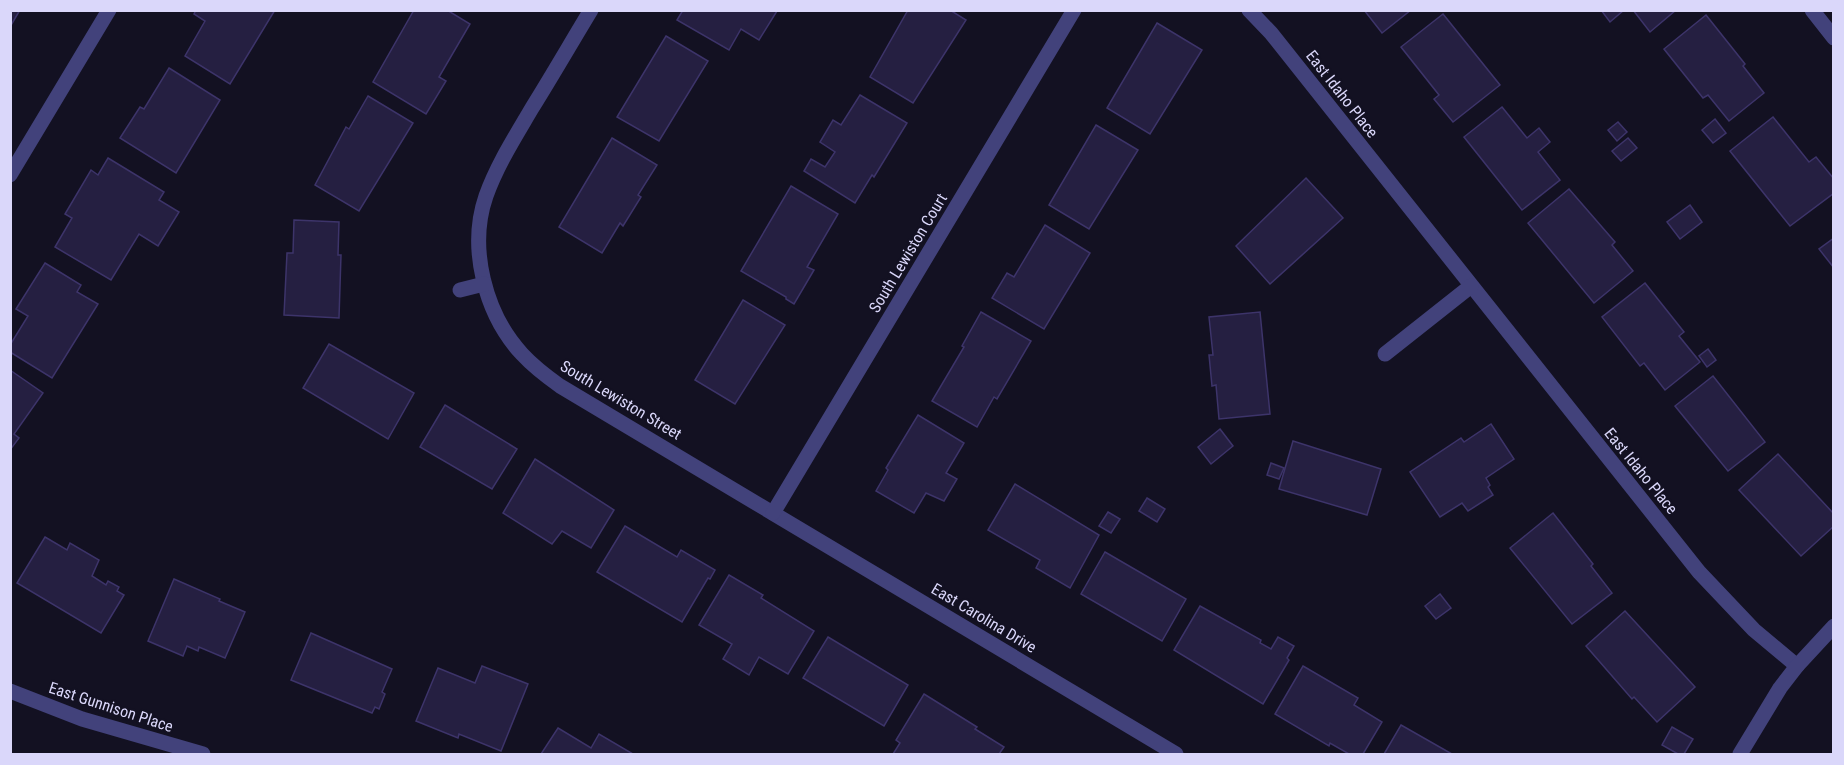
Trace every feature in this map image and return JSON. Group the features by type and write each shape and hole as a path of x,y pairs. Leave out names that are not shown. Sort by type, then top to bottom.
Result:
{"street":[{"path":"10,175 109,10"},
{"name":"South Lewiston Street","path":"591,10 503,158 485,198 480,232 480,258 484,284 500,324 520,352 539,370 560,386 773,513"},
{"name":"South Lewiston Court","path":"773,513 1074,10"},
{"name":"East Idaho Place","path":"1249,10 1270,33 1699,572 1754,630 1797,666"},
{"path":"1812,10 1833,38"},
{"path":"460,290 484,284"},
{"path":"1385,354 1471,286"},
{"name":"East Carolina Drive","path":"773,513 1176,754"},
{"path":"1740,754 1780,688 1833,626"},
{"name":"East Gunnison Place","path":"10,691 163,749 202,754"}],"building":[{"path":"10,10 20,10 10,27"},
{"path":"196,10 275,10 230,84 185,56 205,21 194,14"},
{"path":"414,10 447,10 470,24 439,77 446,81 426,114 373,82"},
{"path":"683,10 777,11 759,40 741,29 729,50 677,20"},
{"path":"908,10 950,10 966,20 913,103 870,77"},
{"path":"1364,10 1411,10 1382,33"},
{"path":"1601,10 1624,10 1610,22"},
{"path":"1633,10 1676,10 1650,32"},
{"path":"1443,14 1500,85 1453,122 1434,99 1439,95 1401,47"},
{"path":"1706,15 1745,64 1743,66 1764,93 1729,121 1708,95 1703,98 1664,49"},
{"path":"1157,23 1202,50 1150,134 1107,108"},
{"path":"666,36 708,61 659,141 617,117"},
{"path":"169,68 220,100 176,173 120,138 140,107 144,109"},
{"path":"860,95 907,123 855,203 804,171 811,159 825,167 835,152 820,142 833,120 841,125"},
{"path":"368,96 413,123 359,211 315,185 346,127 349,129"},
{"path":"1502,107 1527,138 1539,128 1550,142 1538,152 1560,180 1522,210 1464,137"},
{"path":"1773,117 1809,162 1816,157 1834,179 1834,193 1790,226 1730,151"},
{"path":"1715,119 1726,133 1713,143 1702,130"},
{"path":"1618,122 1627,132 1617,141 1608,130"},
{"path":"1096,125 1138,150 1089,229 1049,205"},
{"path":"612,138 657,165 638,195 641,197 623,226 620,223 602,253 559,227"},
{"path":"1628,138 1637,148 1621,161 1612,151"},
{"path":"108,158 164,192 159,200 179,212 158,246 139,234 111,280 55,247 72,218 65,214 91,170 98,175"},
{"path":"1306,178 1343,218 1270,284 1236,246"},
{"path":"791,186 838,214 807,267 814,270 794,304 741,271"},
{"path":"1569,189 1615,242 1612,245 1633,271 1594,303 1528,223"},
{"path":"1690,205 1702,222 1680,239 1667,222"},
{"path":"294,220 339,222 338,255 341,255 339,318 284,315 287,253 293,253"},
{"path":"1045,225 1090,253 1044,329 992,298 1007,273 1014,277"},
{"path":"1834,238 1834,268 1819,249"},
{"path":"45,263 81,285 77,292 98,304 52,378 10,352 10,345 28,316 16,309"},
{"path":"1645,283 1684,332 1679,336 1700,362 1665,390 1644,363 1640,366 1602,317"},
{"path":"743,300 785,325 735,404 695,380"},
{"path":"981,312 1031,341 997,399 994,397 977,427 932,401 964,347 962,346"},
{"path":"1260,312 1270,414 1219,419 1216,385 1212,386 1209,355 1213,355 1209,317"},
{"path":"329,344 414,393 388,439 303,388"},
{"path":"1708,349 1716,360 1707,367 1699,356"},
{"path":"10,370 43,393 14,434 19,438 10,450"},
{"path":"1713,376 1765,442 1728,471 1675,406"},
{"path":"445,405 517,449 492,489 420,447"},
{"path":"918,415 964,443 946,473 957,479 944,501 926,493 914,513 876,491 888,470 886,468"},
{"path":"1491,424 1514,459 1486,478 1493,495 1468,511 1462,503 1440,517 1410,472 1461,438 1464,442"},
{"path":"1220,429 1233,446 1211,464 1198,447"},
{"path":"1293,441 1381,469 1367,515 1279,489"},
{"path":"1778,454 1834,514 1834,526 1801,556 1739,490"},
{"path":"535,459 614,510 591,548 562,531 552,544 503,513"},
{"path":"1271,463 1284,468 1279,479 1267,475"},
{"path":"1015,484 1099,535 1070,588 1036,568 1040,560 988,530"},
{"path":"1147,498 1165,509 1157,522 1139,511"},
{"path":"1108,512 1120,519 1111,533 1099,526"},
{"path":"1553,513 1593,564 1591,566 1612,593 1572,624 1510,548"},
{"path":"625,526 677,557 681,550 715,570 682,622 597,572"},
{"path":"45,537 67,550 70,543 99,560 92,576 106,585 108,581 119,587 117,591 124,595 101,633 17,583"},
{"path":"1105,552 1186,599 1162,641 1081,594"},
{"path":"729,575 763,595 761,598 814,631 788,674 759,657 749,675 723,659 732,644 699,625"},
{"path":"174,579 245,612 225,658 199,647 198,651 187,646 183,656 148,641"},
{"path":"1440,594 1451,608 1436,619 1425,606"},
{"path":"1200,606 1261,640 1260,643 1271,649 1278,637 1294,646 1287,658 1289,660 1263,704 1174,650"},
{"path":"1625,611 1695,687 1657,722 1634,697 1632,699 1586,646"},
{"path":"311,633 392,669 382,692 385,694 379,709 375,707 372,713 291,680"},
{"path":"828,637 908,685 884,726 803,678"},
{"path":"482,666 528,684 501,751 459,734 458,738 416,721 438,668 475,683"},
{"path":"1303,666 1358,698 1354,705 1382,722 1363,754 1349,754 1330,743 1329,746 1275,714"},
{"path":"924,694 1004,747 999,754 893,754 900,743 896,740"},
{"path":"1401,725 1452,754 1384,754"},
{"path":"1672,727 1693,739 1684,754 1678,754 1662,745"},
{"path":"558,728 591,748 599,734 633,754 541,754"}]}
